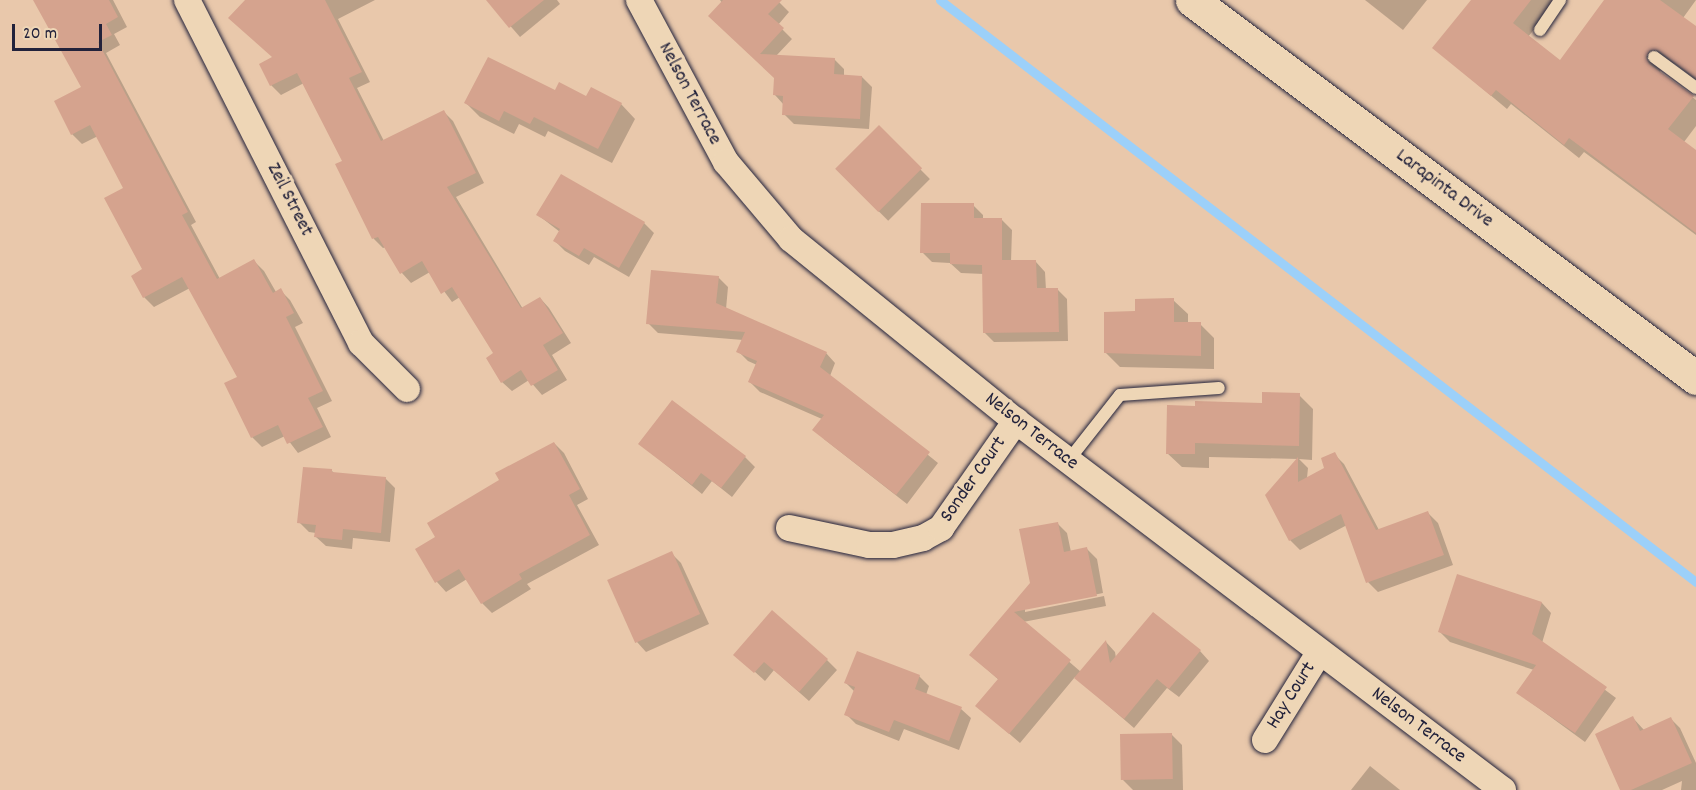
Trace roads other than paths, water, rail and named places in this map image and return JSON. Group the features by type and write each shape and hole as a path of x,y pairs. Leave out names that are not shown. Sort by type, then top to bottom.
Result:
{"main road":[{"name":"Larapinta Drive","path":"1192,0 1696,378"}],"street":[{"name":"Zeil Street","path":"187,0 361,343 407,389"},
{"name":"Nelson Terrace","path":"639,0 726,162 791,239 1016,421 1319,653 1503,790"},
{"name":"Sonder Court","path":"789,528 869,545 893,545 923,538 941,528 1016,421"},
{"name":"Hay Court","path":"1265,740 1319,653"}],"lane":[{"path":"1540,30 1560,0"},
{"path":"1654,57 1696,88"},
{"path":"1068,461 1120,395 1219,388"}],"waterway":[{"path":"940,0 1696,582"}]}
